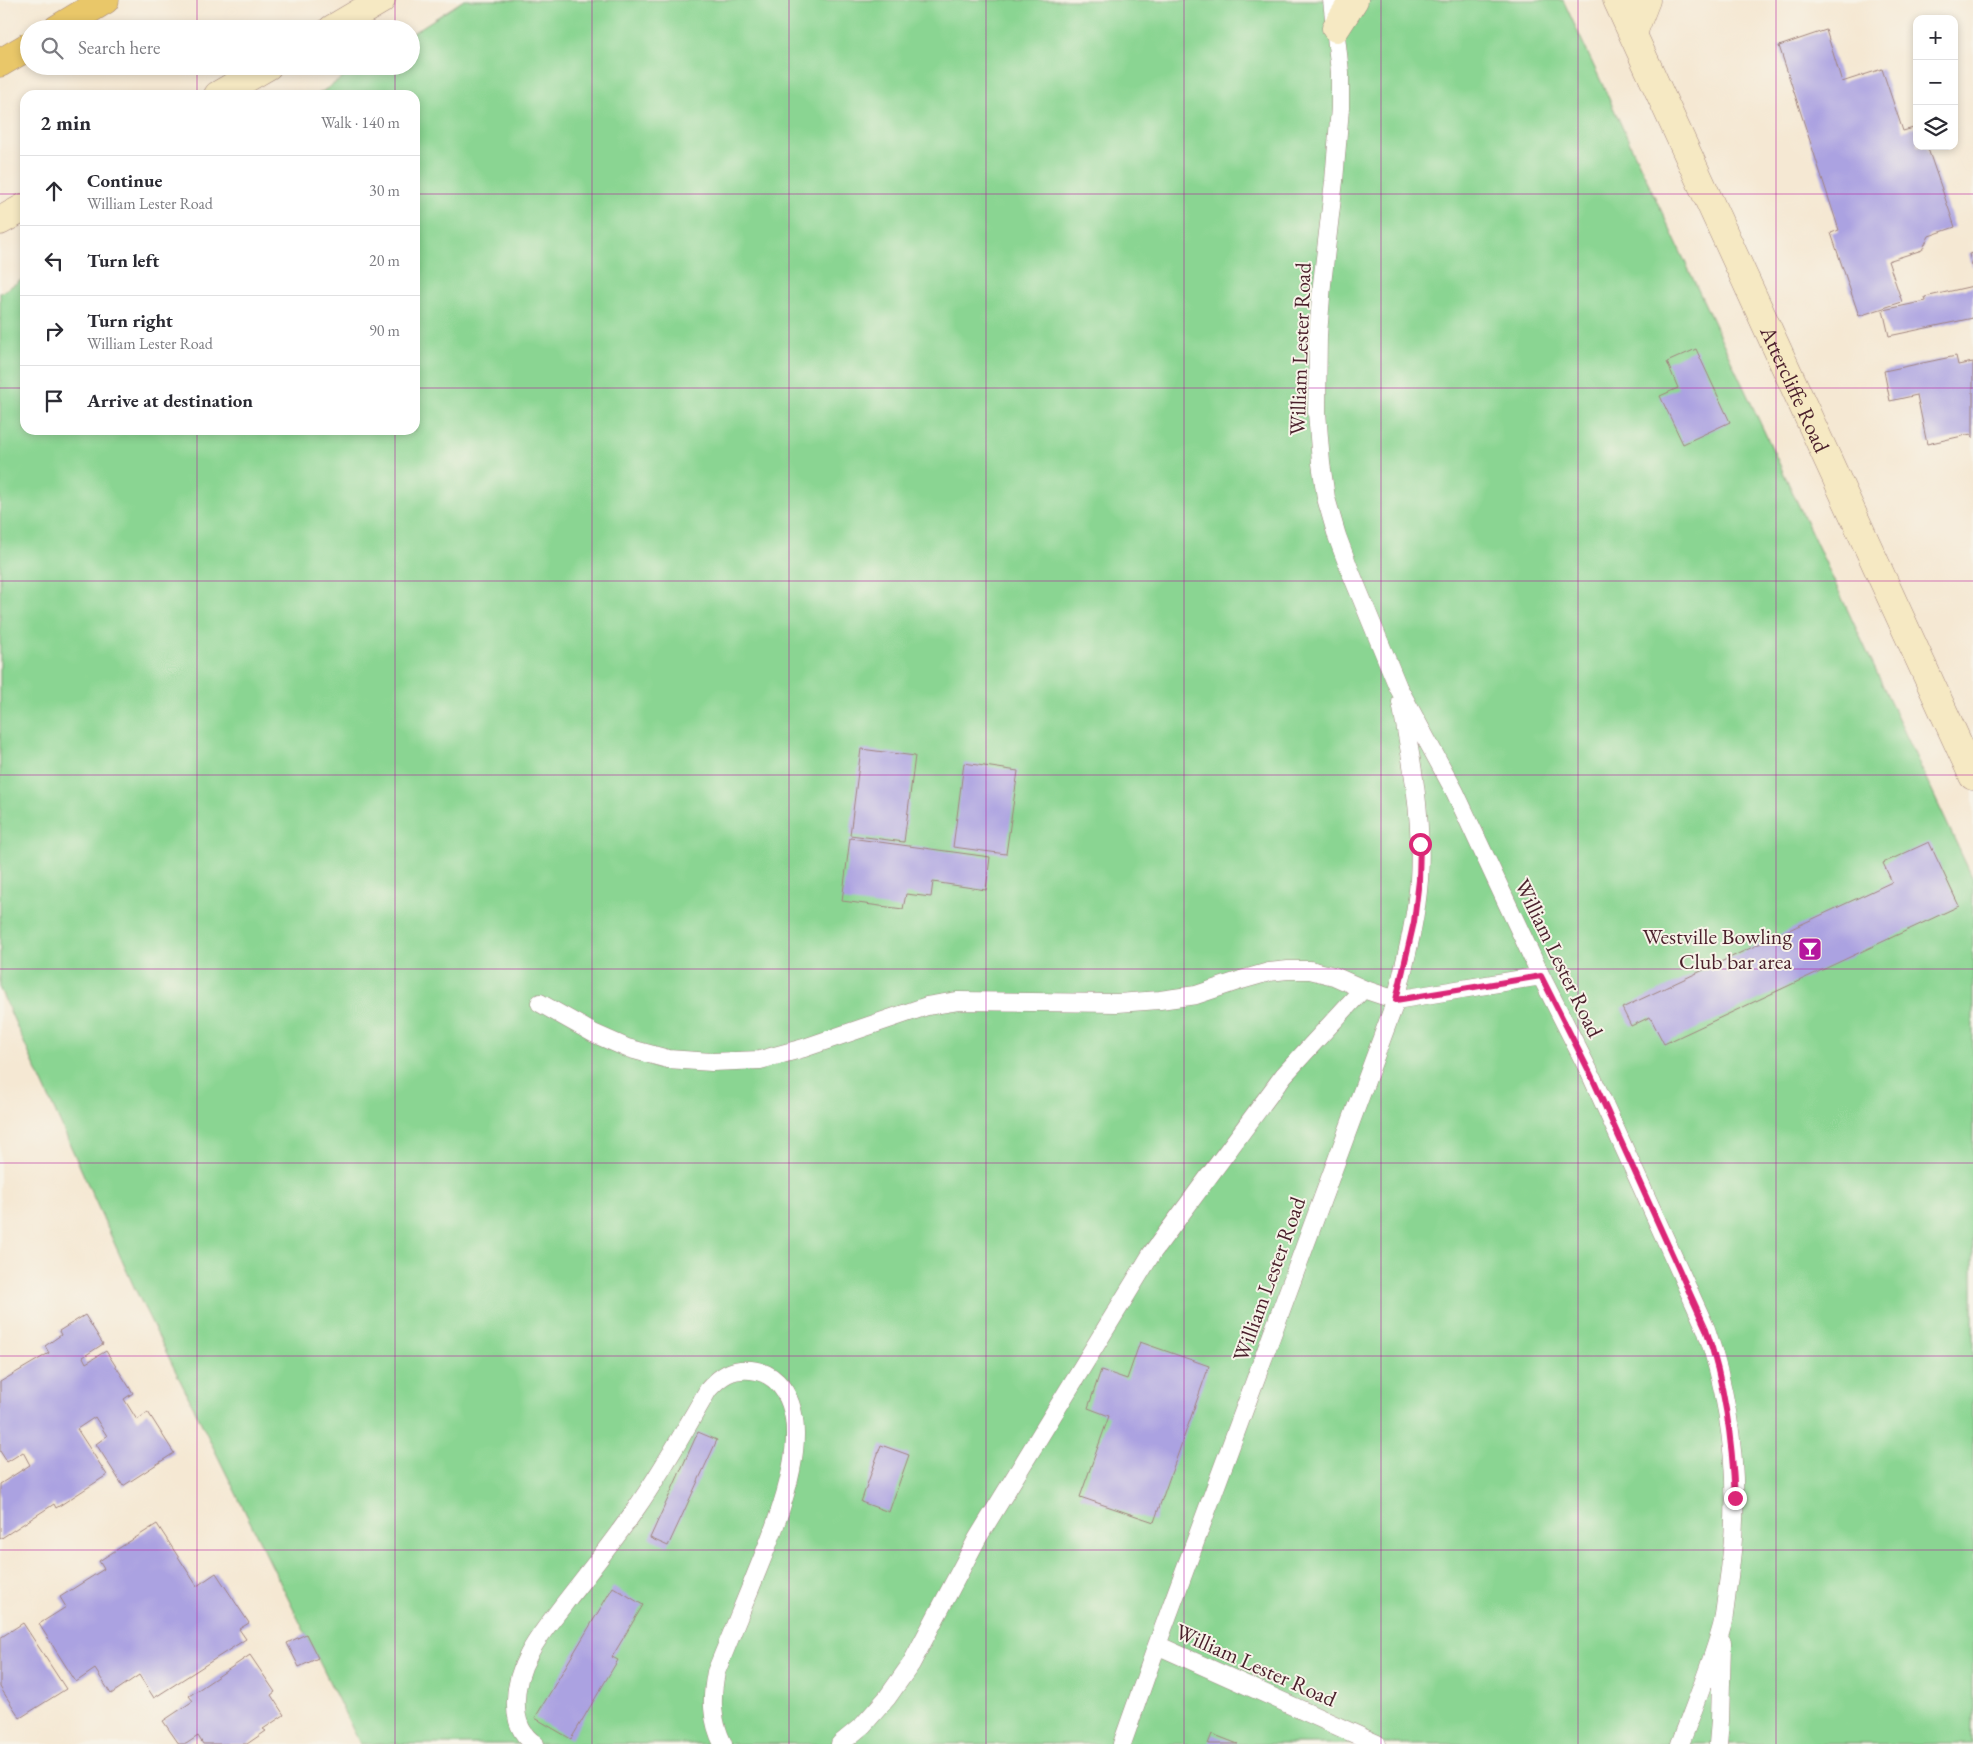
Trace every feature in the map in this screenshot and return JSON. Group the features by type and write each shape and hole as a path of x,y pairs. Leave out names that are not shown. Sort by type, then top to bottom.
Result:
{"highway":[{"path":"72,20 105,0"},
{"path":"0,63 20,51"}],"main road":[{"path":"347,20 381,0"},
{"path":"1336,28 1354,0"},
{"name":"Attercliffe Road","path":"1617,0 1973,776"},
{"path":"1633,33 1646,0"},
{"path":"227,90 252,75"},
{"path":"0,221 20,210"}],"lane":[{"name":"William Lester Road","path":"1332,0 1340,72 1340,108 1318,335 1317,412 1326,498 1337,536 1398,687 1455,792 1541,976 1594,1082 1706,1329 1718,1362 1732,1443 1735,1498 1733,1552 1722,1625 1680,1744"},
{"name":"William Lester Road","path":"1377,1744 1157,1645 1396,1000 1414,922 1419,880 1420,844 1413,768 1398,687"},
{"path":"540,1003 593,1033 627,1048 668,1059 712,1062 760,1060 804,1048 927,1006 958,1001 1117,1003 1160,1000 1196,995 1269,972 1288,970 1310,970 1334,976 1363,989 1396,1000 1541,976"},
{"path":"840,1744 863,1725 887,1698 911,1664 977,1539 1152,1253 1284,1075 1363,989"},
{"path":"535,1744 529,1740 519,1726 516,1702 520,1677 528,1654 548,1624 636,1509 708,1390 718,1378 734,1370 752,1370 770,1375 785,1390 793,1412 795,1443 790,1478 775,1526 716,1672 712,1694 713,1716 717,1734 716,1743"},
{"path":"1718,1744 1722,1625"},
{"path":"1122,1744 1157,1645"}],"green space":[{"path":"464,0 1563,0 1973,879 1973,1744 360,1744 134,1287 0,989 0,293 20,281 20,435 420,435 420,90 325,90 347,75 420,75 420,28"}],"building":[{"path":"1826,30 1842,82 1882,69 1903,131 1913,128 1913,150 1928,150 1955,227 1929,236 1922,250 1888,261 1902,302 1859,316 1831,233 1839,230 1779,46"},
{"path":"1973,253 1973,266 1972,266 1969,254"},
{"path":"1973,286 1973,318 1889,336 1883,310 1926,301 1925,297"},
{"path":"1696,349 1730,422 1683,444 1660,396 1678,388 1667,362"},
{"path":"1956,356 1958,365 1973,362 1973,438 1971,434 1927,444 1917,395 1890,401 1884,371"},
{"path":"861,749 915,756 904,842 850,835"},
{"path":"964,763 1018,771 1006,854 953,847"},
{"path":"850,838 990,857 986,890 933,882 931,897 906,894 903,909 842,901"},
{"path":"1929,842 1959,906 1664,1044 1650,1017 1631,1026 1622,1008 1892,882 1883,863"},
{"path":"85,1315 103,1344 83,1357 86,1363 106,1351 133,1393 124,1399 137,1420 148,1412 174,1453 123,1486 96,1444 107,1436 95,1417 77,1429 107,1475 56,1508 54,1504 0,1539 0,1484 30,1465 23,1452 7,1462 0,1451 0,1382 49,1353 45,1346 61,1335 59,1331"},
{"path":"1140,1342 1209,1366 1154,1522 1080,1497 1109,1416 1088,1408 1101,1370 1127,1379"},
{"path":"698,1432 717,1440 668,1546 650,1538"},
{"path":"881,1445 909,1455 889,1512 861,1502"},
{"path":"157,1524 197,1586 216,1573 249,1623 239,1629 246,1639 154,1698 139,1675 111,1694 95,1669 76,1682 39,1624 66,1607 60,1597 104,1569 99,1561"},
{"path":"613,1587 643,1605 612,1657 618,1660 571,1739 535,1718"},
{"path":"23,1623 66,1689 20,1718 0,1687 0,1638"},
{"path":"306,1634 318,1658 299,1667 287,1643"},
{"path":"250,1655 275,1692 271,1695 284,1715 263,1729 266,1731 247,1744 203,1744 198,1736 186,1744 179,1744 163,1721 193,1701 189,1696"},
{"path":"1212,1734 1238,1744 1208,1744"}],"place":[{"name":"Westville Bowling Club bar area","path":"1810,949"}],"route":[{"path":"1420,844 1419,880 1414,922 1396,1000 1541,976 1590,1073 1706,1329 1718,1362 1724,1394 1732,1443 1735,1498"}]}
